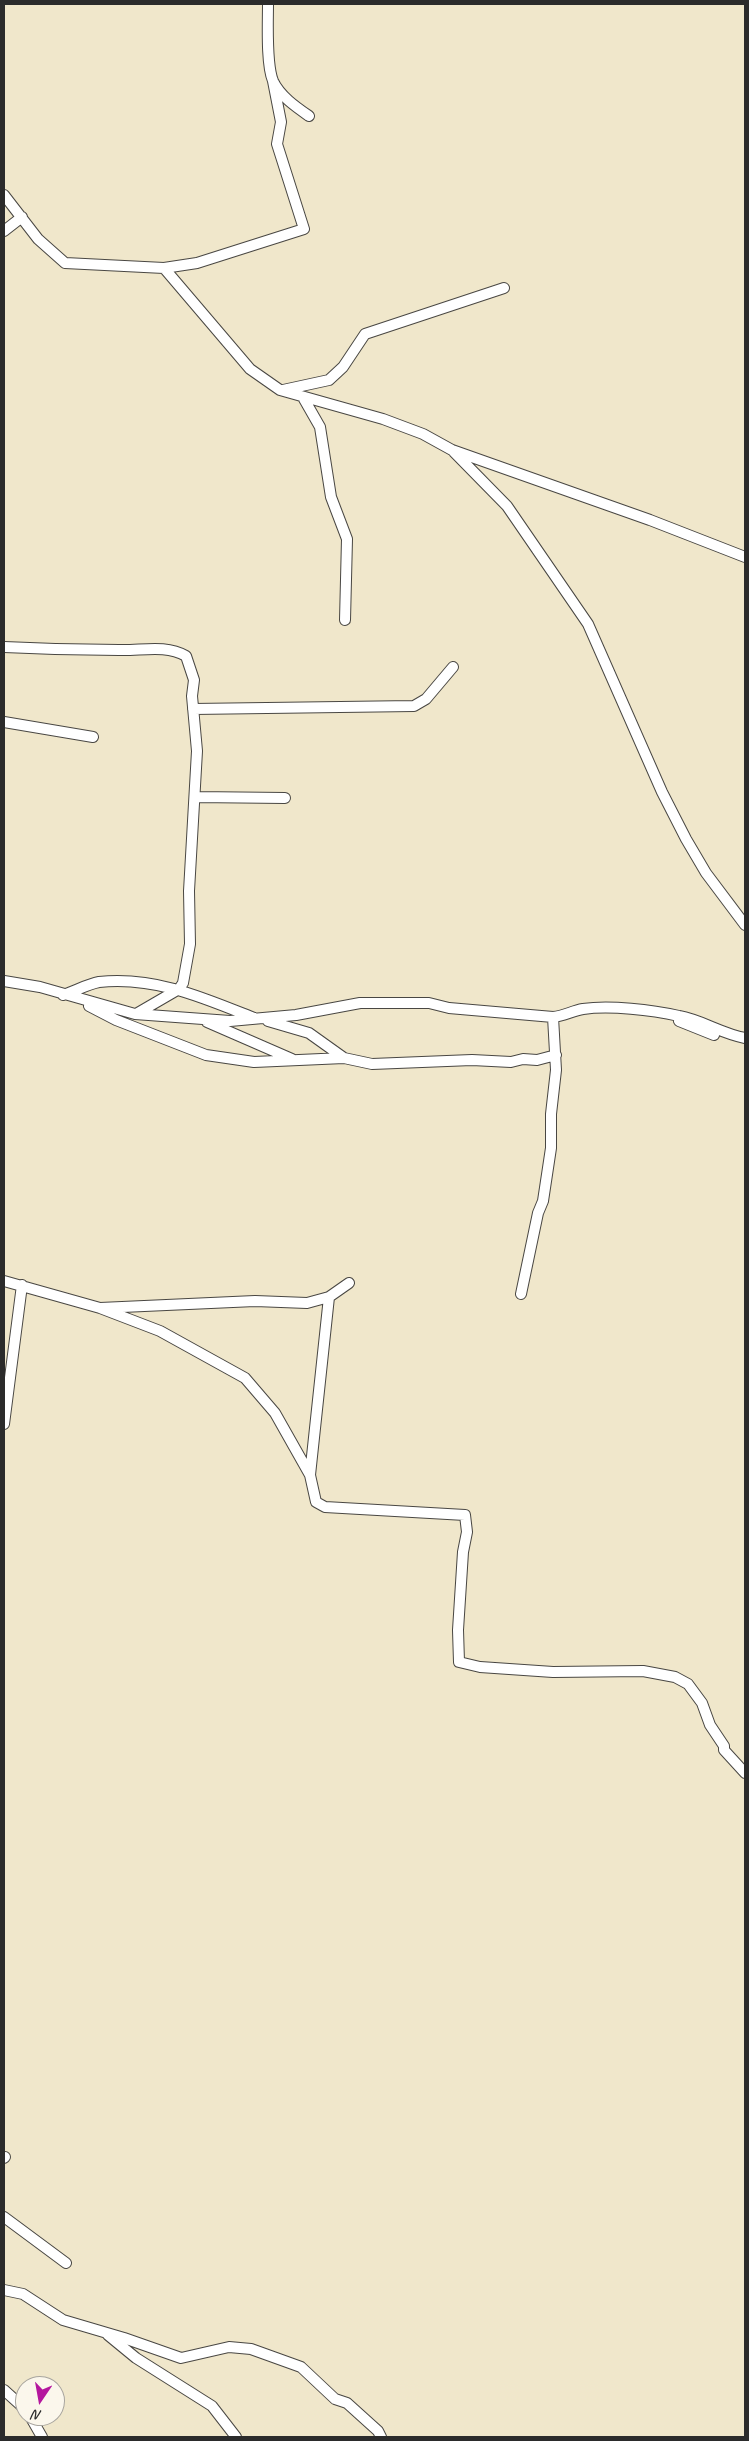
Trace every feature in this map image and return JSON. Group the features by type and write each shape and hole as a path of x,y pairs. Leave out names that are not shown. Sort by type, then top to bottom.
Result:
{"street":[{"path":"4,195 38,239 65,263 164,268 197,263 304,229 277,144 281,122 267,38 268,4"},
{"path":"273,81 290,103 309,116"},
{"path":"4,231 22,217"},
{"path":"164,268 250,369 280,390 304,399 383,419 423,434 452,450 650,520 745,558"},
{"path":"280,390 330,380 343,367 365,334 504,288"},
{"path":"304,399 320,427 331,497 347,539 345,620"},
{"path":"452,450 507,506 588,624 662,792 686,839 706,873 745,925"},
{"path":"4,647 60,650 176,650 186,656 194,680 193,709 197,751 189,891 190,944 183,983 180,989 135,1014"},
{"path":"193,709 414,706 426,699 453,667"},
{"path":"4,722 93,737"},
{"path":"195,797 285,798"},
{"path":"4,981 40,987 135,1014 230,1021 296,1015 360,1003 429,1003 449,1008 553,1017 566,1016 584,1009 654,1012 694,1020 745,1038"},
{"path":"63,995 98,982 131,982 180,989 257,1019 309,1033 344,1058"},
{"path":"81,999 93,1010 206,1055 254,1062 344,1058 372,1064 396,1062 412,1064 472,1060 511,1062 523,1059 537,1060 556,1055"},
{"path":"522,1294 538,1213 543,1201 551,1148 551,1114 556,1077 553,1017"},
{"path":"198,1018 296,1060"},
{"path":"4,1281 100,1308 160,1332 245,1378 275,1413 310,1475 316,1502 325,1507 465,1515 467,1532 463,1552 458,1630 459,1662 480,1666 553,1672 643,1671 676,1677 688,1684 702,1703 710,1725 724,1746 724,1750 745,1773"},
{"path":"100,1308 255,1301 307,1303 329,1297 349,1283"},
{"path":"4,1424 22,1285"},
{"path":"310,1475 329,1297"},
{"path":"4,2217 66,2263"},
{"path":"4,2290 22,2294 63,2320 181,2358 229,2346 251,2349 301,2367 335,2399 347,2403 381,2437"},
{"path":"105,2333 136,2358 212,2406 236,2437"},
{"path":"4,2390 15,2400"},
{"path":"36,2426 42,2437"}]}
